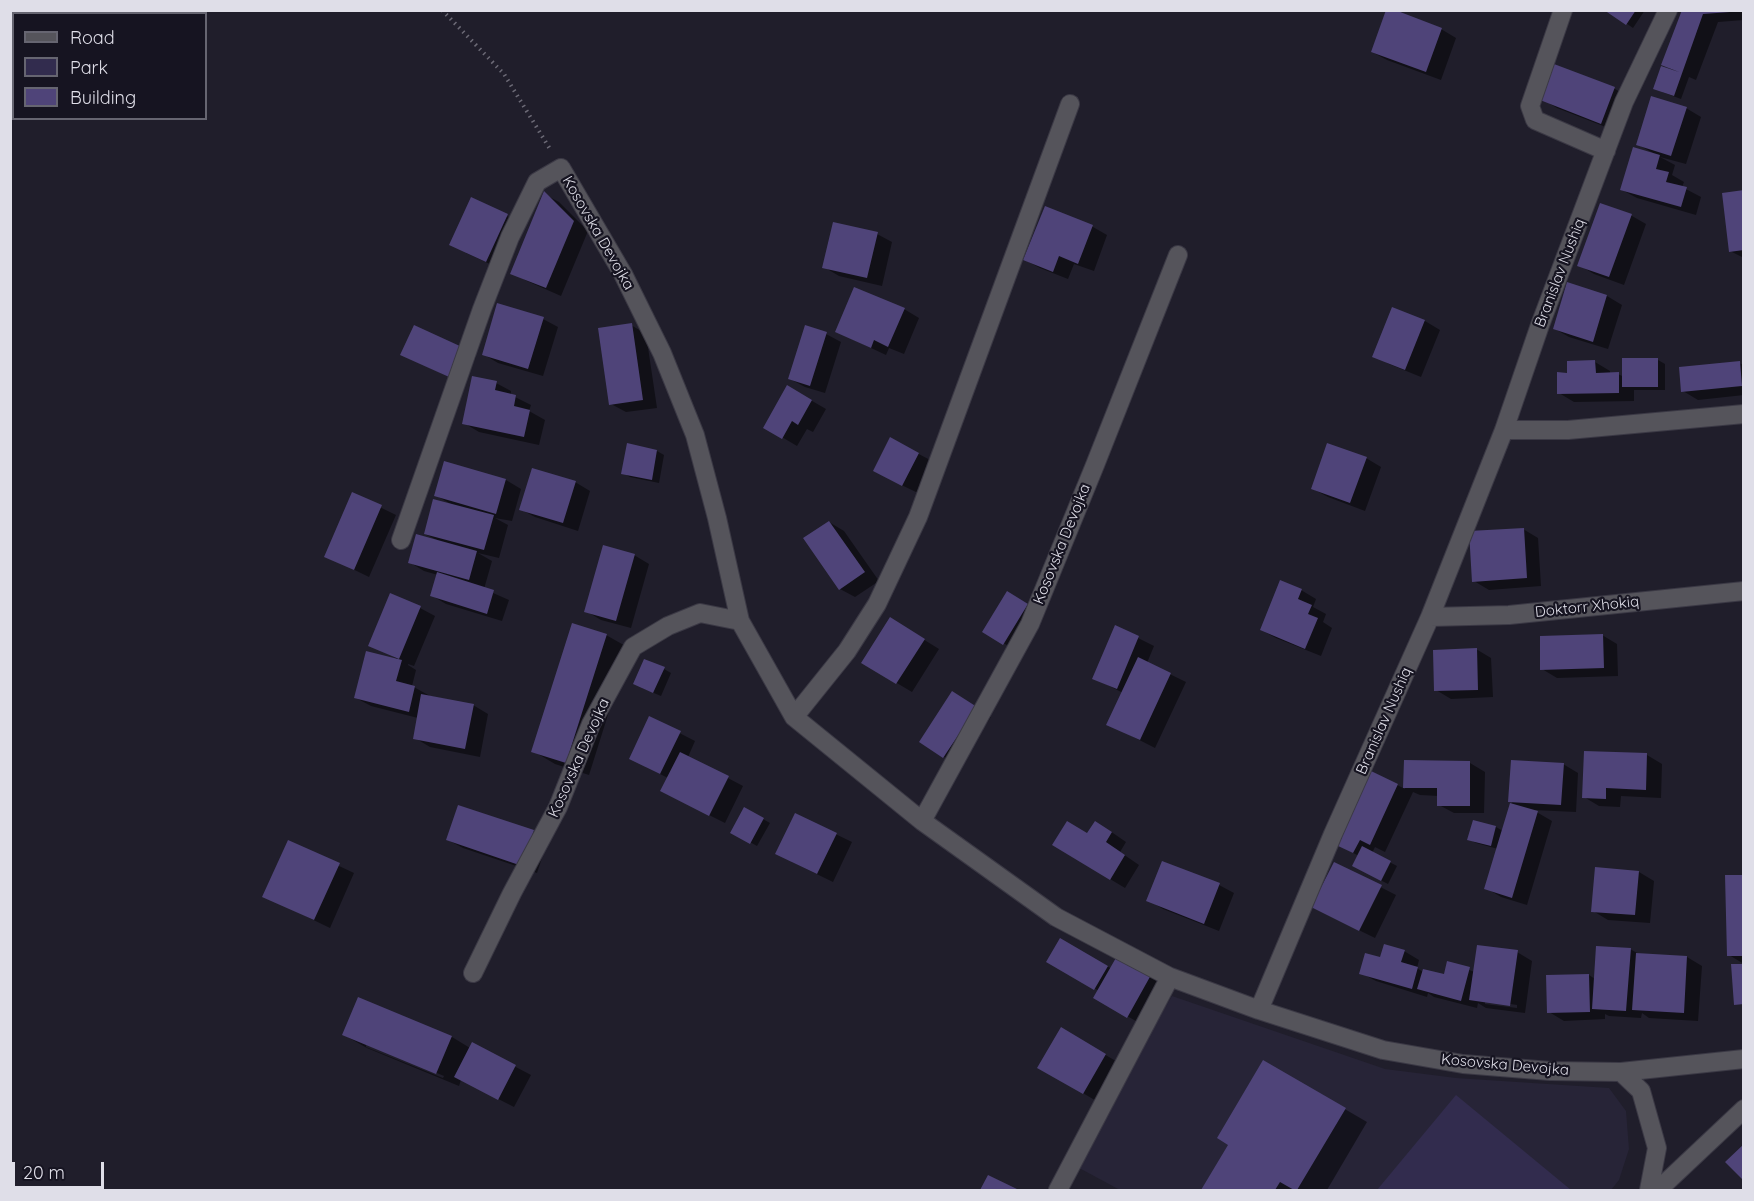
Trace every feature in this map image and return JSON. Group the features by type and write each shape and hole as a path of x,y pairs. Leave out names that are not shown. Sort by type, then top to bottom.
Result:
{"street":[{"path":"1563,10 1530,106 1535,120 1606,151"},
{"name":"Branislav Nushiq","path":"1258,1010 1333,834 1430,617 1504,430 1540,326 1624,102 1668,10"},
{"path":"794,717 847,651 878,603 918,518 1070,104"},
{"name":"Kosovska Devojka","path":"401,540 482,309 510,237 537,182 561,168 623,274 662,353 695,435 717,518 740,621 794,717 922,821 1056,916 1170,977 1258,1010 1383,1050 1463,1064 1550,1071 1621,1072 1743,1059"},
{"name":"Kosovska Devojka","path":"922,821 1029,624 1178,255"},
{"path":"1504,430 1568,430 1743,414"},
{"name":"Doktorr Xhokiq","path":"1430,617 1509,615 1743,591"},
{"name":"Kosovska Devojka","path":"473,973 558,807 591,724 633,647 668,626 700,613 740,621"},
{"path":"1058,1191 1170,977"},
{"path":"1621,1072 1641,1090 1657,1148 1649,1191"},
{"path":"1658,1191 1743,1108"}],"path":[{"path":"442,10 504,74 561,168"}],"shaded area":[{"path":"1172,996 1385,1069 1456,1078 1609,1088 1626,1111 1629,1149 1619,1180 1611,1190 1120,1190 1070,1163"}],"green space":[{"path":"1456,1095 1571,1190 1377,1190"}],"building":[{"path":"1386,10 1395,10 1442,28 1426,72 1371,52"},
{"path":"1604,10 1636,10 1626,25"},
{"path":"1682,10 1730,10 1730,12 1703,14 1674,96 1653,89 1661,66 1679,72 1661,65"},
{"path":"1554,64 1615,87 1601,124 1540,100"},
{"path":"1651,96 1687,107 1671,156 1636,145"},
{"path":"1633,147 1660,155 1656,169 1669,172 1666,182 1687,187 1681,207 1620,190"},
{"path":"1744,190 1744,250 1729,252 1722,193"},
{"path":"544,191 574,221 546,288 510,274"},
{"path":"471,197 508,214 486,262 449,245"},
{"path":"1600,203 1632,214 1609,277 1577,266"},
{"path":"1045,206 1093,225 1078,264 1059,256 1053,272 1023,260"},
{"path":"833,222 878,232 867,278 822,268"},
{"path":"1567,282 1607,295 1593,342 1553,329"},
{"path":"854,287 905,308 888,347 874,340 871,348 835,332"},
{"path":"497,303 544,317 528,369 482,355"},
{"path":"1392,307 1425,320 1405,370 1372,357"},
{"path":"632,323 643,400 609,405 598,328"},
{"path":"414,325 462,347 449,377 400,355"},
{"path":"805,325 827,332 810,386 788,379"},
{"path":"1622,358 1658,358 1658,387 1622,387"},
{"path":"1595,360 1596,373 1619,372 1619,393 1557,394 1557,372 1567,373 1567,361"},
{"path":"1740,361 1742,386 1681,392 1679,367"},
{"path":"472,376 497,381 495,390 516,395 514,406 530,410 524,437 462,424"},
{"path":"787,385 812,400 798,425 792,421 782,439 763,428"},
{"path":"890,437 919,453 902,486 873,471"},
{"path":"627,443 657,450 652,480 621,474"},
{"path":"1327,443 1367,457 1350,503 1311,489"},
{"path":"444,461 506,479 496,514 434,496"},
{"path":"532,468 576,481 563,523 519,510"},
{"path":"352,492 382,505 354,570 324,557"},
{"path":"433,499 494,515 484,550 424,534"},
{"path":"829,521 865,572 839,590 803,538"},
{"path":"1524,528 1527,578 1472,582 1469,531"},
{"path":"416,534 477,551 469,580 408,563"},
{"path":"603,545 635,554 616,621 584,612"},
{"path":"437,572 494,590 487,614 430,596"},
{"path":"1280,580 1302,589 1298,599 1312,605 1308,614 1318,618 1305,649 1260,630"},
{"path":"1007,591 1028,604 1003,645 982,632"},
{"path":"390,593 421,606 399,659 368,646"},
{"path":"890,617 925,639 896,684 861,663"},
{"path":"572,623 607,634 566,763 531,752"},
{"path":"1115,625 1139,636 1117,689 1092,679"},
{"path":"1603,634 1604,668 1540,670 1540,636"},
{"path":"1477,648 1478,690 1434,691 1433,650"},
{"path":"366,651 402,660 396,681 415,686 409,712 354,698"},
{"path":"1138,657 1171,673 1140,740 1106,725"},
{"path":"644,659 665,667 653,693 633,684"},
{"path":"952,691 977,707 943,758 919,742"},
{"path":"421,694 474,704 465,749 413,739"},
{"path":"649,716 681,731 660,774 629,759"},
{"path":"1584,751 1647,753 1646,790 1606,788 1606,799 1582,798"},
{"path":"680,752 729,776 709,816 660,791"},
{"path":"1404,760 1470,761 1470,806 1437,806 1437,788 1403,788"},
{"path":"1511,760 1564,763 1561,805 1508,802"},
{"path":"1371,771 1398,784 1370,845 1360,840 1353,853 1336,845"},
{"path":"1510,803 1538,811 1512,898 1484,889"},
{"path":"458,805 534,830 522,866 446,840"},
{"path":"744,807 764,818 750,844 730,833"},
{"path":"795,813 837,833 817,874 775,854"},
{"path":"1473,820 1496,826 1491,846 1467,840"},
{"path":"1067,821 1087,833 1095,821 1112,832 1106,842 1125,855 1110,880 1052,845"},
{"path":"288,840 340,863 314,920 262,897"},
{"path":"1362,846 1391,861 1381,881 1352,866"},
{"path":"1162,861 1220,883 1204,924 1146,901"},
{"path":"1334,862 1382,885 1359,931 1311,907"},
{"path":"1595,867 1639,871 1635,915 1591,912"},
{"path":"1725,875 1744,875 1744,956 1727,956"},
{"path":"1060,938 1108,966 1094,990 1046,962"},
{"path":"1384,944 1405,950 1401,962 1418,967 1412,989 1359,974 1365,953 1380,957"},
{"path":"1477,945 1518,950 1510,1006 1469,1000"},
{"path":"1596,946 1631,948 1626,1011 1592,1009"},
{"path":"1636,953 1687,956 1684,1013 1632,1010"},
{"path":"1117,956 1151,975 1127,1018 1093,998"},
{"path":"1447,961 1470,967 1461,1001 1417,989 1423,969 1444,974"},
{"path":"1731,964 1744,964 1744,1004 1734,1005"},
{"path":"1589,974 1590,1012 1547,1013 1546,975"},
{"path":"358,997 452,1036 436,1074 342,1035"},
{"path":"1061,1027 1106,1054 1083,1094 1037,1068"},
{"path":"472,1042 516,1065 498,1100 454,1077"},
{"path":"1263,1060 1346,1108 1297,1190 1280,1182 1275,1190 1201,1190 1228,1145 1217,1138"},
{"path":"1744,1144 1744,1181 1725,1162"},
{"path":"988,1175 1019,1190 980,1190"}]}
